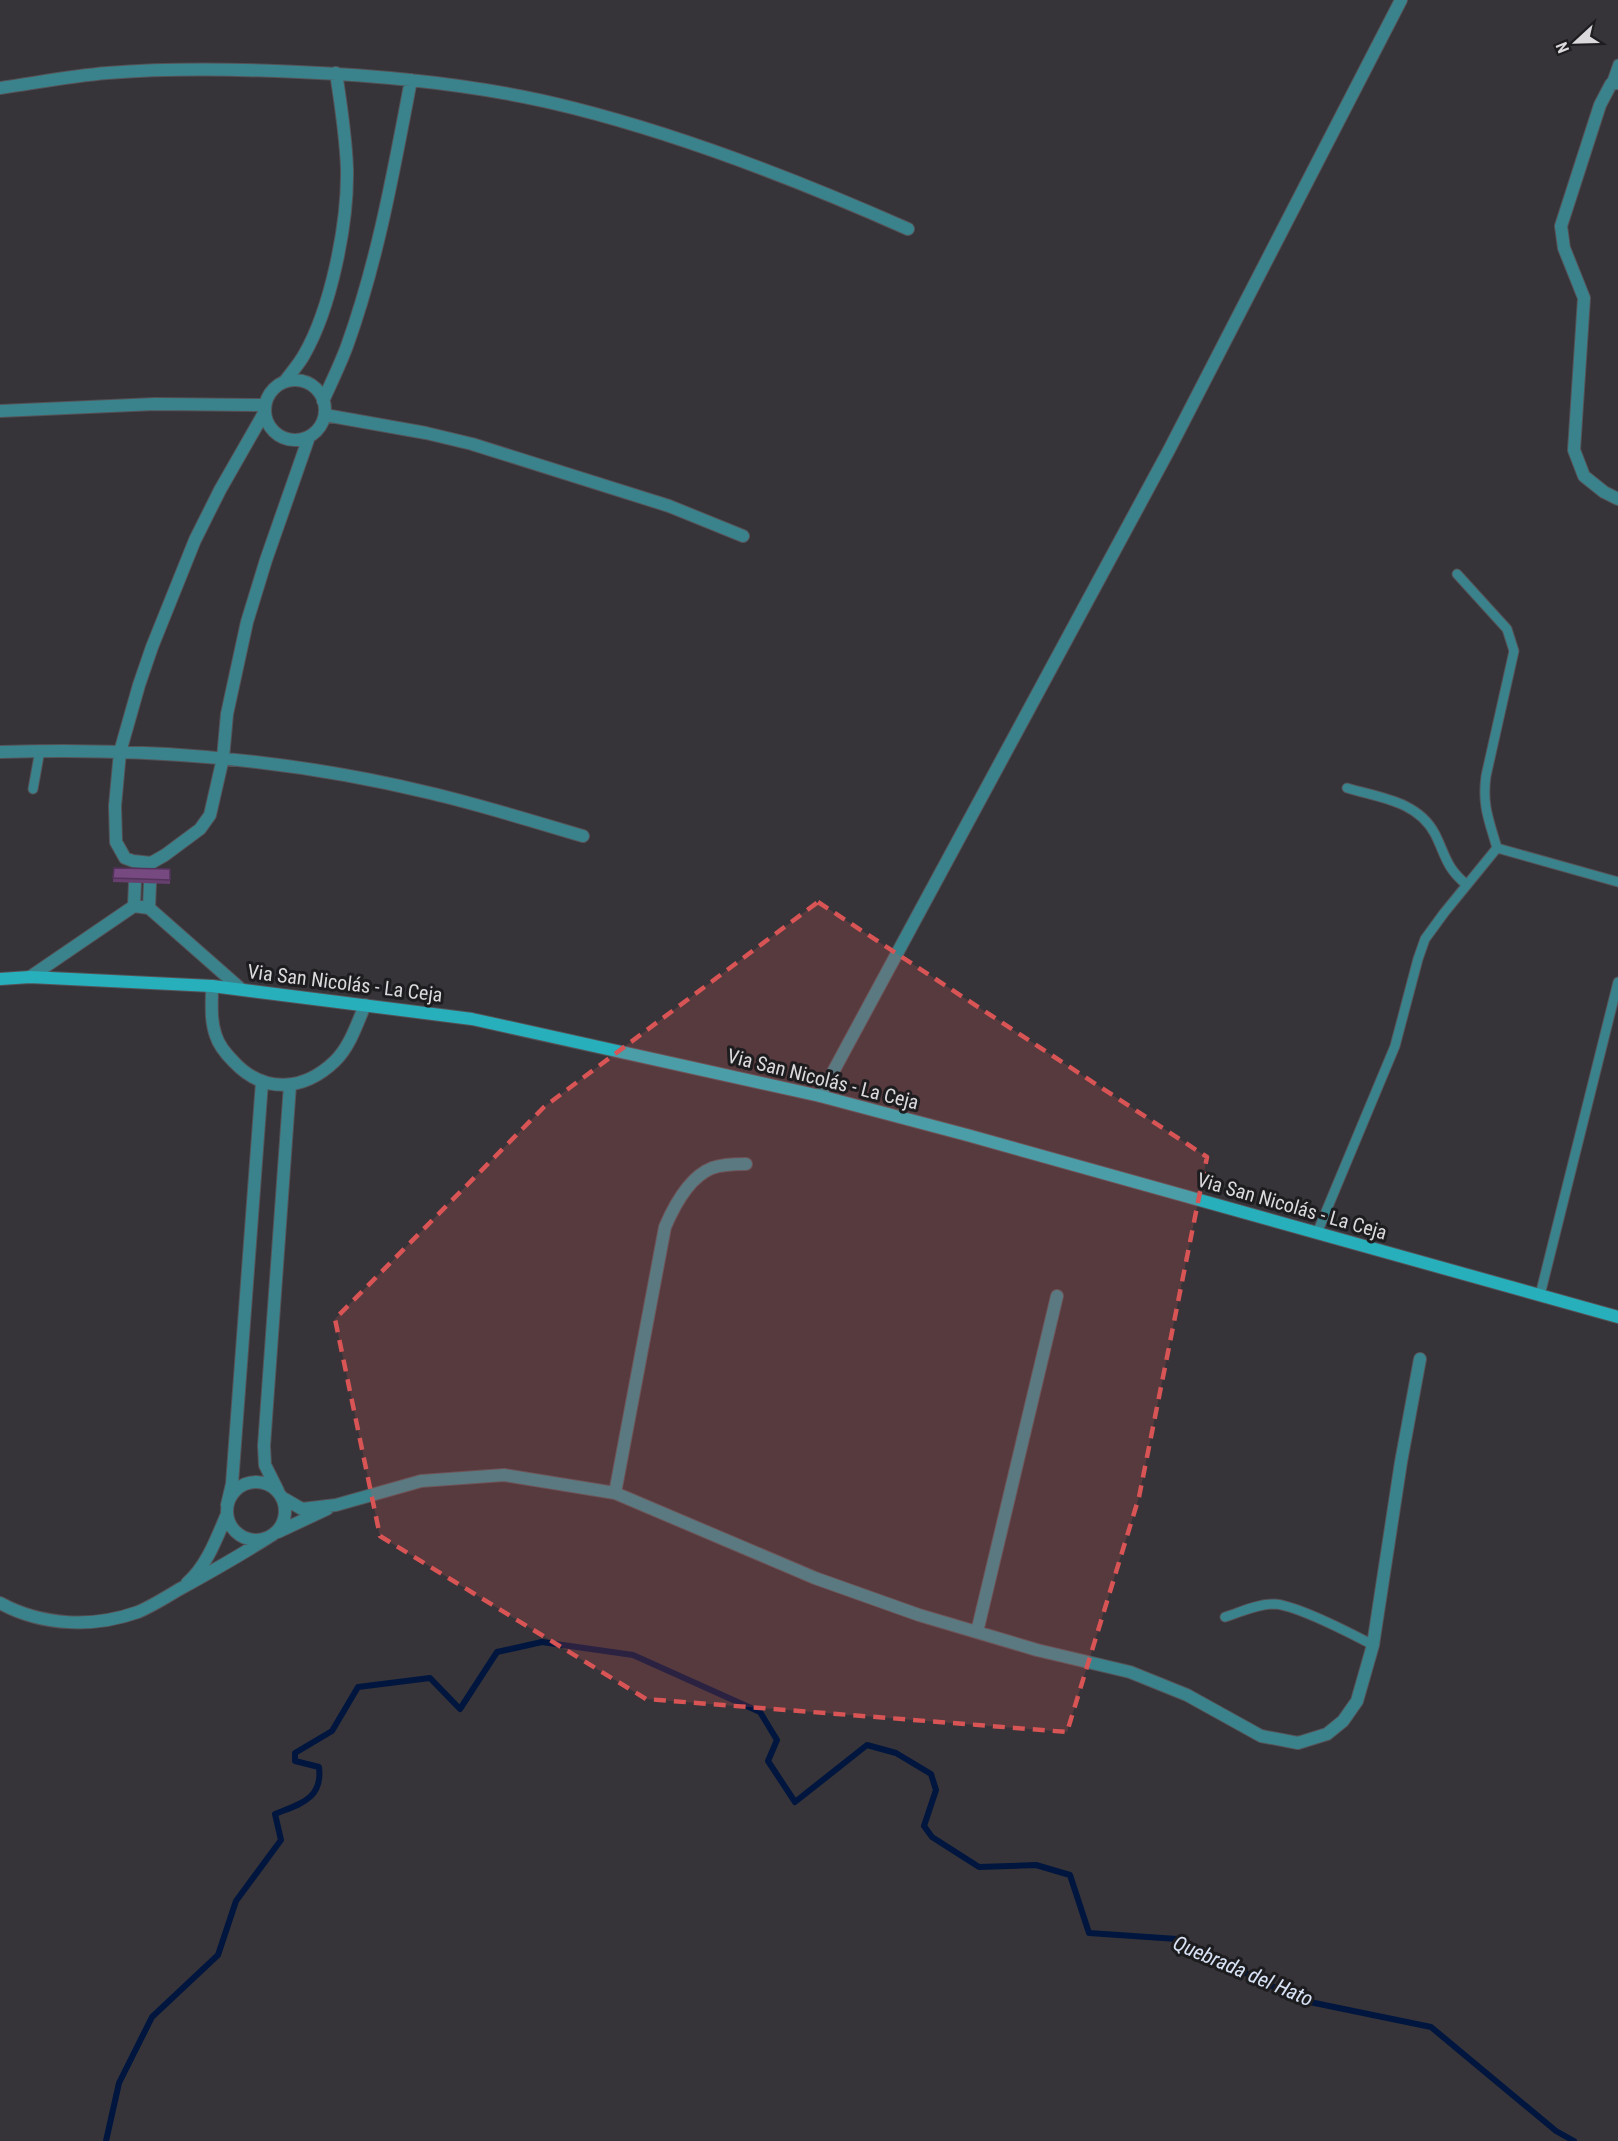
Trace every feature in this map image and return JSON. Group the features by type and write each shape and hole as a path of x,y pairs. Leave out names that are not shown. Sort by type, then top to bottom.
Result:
{"street":[{"path":"820,1096 1163,460 1401,0"},
{"path":"0,88 106,73 241,69 336,73 411,80 520,96 574,108 694,144 832,195 908,229"},
{"path":"134,906 135,872 120,851 116,836 115,806 120,753 152,647 183,567 220,490 265,409 272,390 285,381 304,355 318,323 339,247 345,208 347,170 343,116 336,73"},
{"path":"323,401 347,346 377,244 390,192 411,80"},
{"path":"1614,83 1600,105 1561,226 1564,248 1584,298 1574,450 1584,476 1604,492 1618,499"},
{"path":"265,409 267,423 280,438 290,441 309,437 317,431 325,415 319,392 304,381 285,381"},
{"path":"0,411 155,404 265,409"},
{"path":"325,415 381,424 472,444 669,506 743,536"},
{"path":"149,908 150,873 165,855 206,823 212,808 223,758 227,714 247,622 309,437"},
{"path":"0,752 40,750 223,758 319,771 429,793 583,836"},
{"path":"135,872 150,873"},
{"path":"30,977 134,906 149,908 241,989"},
{"name":"Via San Nicolás - La Ceja","path":"0,979 30,977 212,986 472,1019 820,1096 1618,1317"},
{"path":"212,986 212,1013 217,1038 238,1067 262,1082 290,1085 312,1077 336,1060 350,1041 366,1005"},
{"path":"262,1082 232,1484 227,1509 235,1531 251,1539 273,1535 285,1516 280,1494 265,1465 264,1446 290,1085"},
{"path":"615,1493 665,1227 673,1209 699,1176 711,1168 722,1165 746,1164"},
{"path":"977,1632 1057,1296"},
{"path":"177,1591 193,1578 210,1552 231,1496 244,1484 262,1482 302,1509 336,1504 421,1480 504,1475 615,1493 815,1578 919,1615 1037,1650 1130,1672 1187,1695 1261,1736 1298,1743 1327,1734 1343,1721 1357,1701 1373,1645 1401,1462 1420,1359"},
{"path":"0,1603 31,1616 54,1621 98,1621 119,1618 139,1611 219,1569 273,1535 336,1504"}],"lane":[{"path":"1614,83 1618,64"},
{"path":"1457,574 1507,629 1514,651 1486,776 1484,796 1486,813 1497,848"},
{"path":"33,789 40,750"},
{"path":"1347,788 1411,807 1422,816 1435,834 1444,859 1454,874 1467,885"},
{"path":"1497,848 1618,882"},
{"path":"1317,1233 1395,1046 1425,939 1497,848"},
{"path":"1540,1295 1618,982"},
{"path":"1225,1617 1259,1605 1276,1604 1292,1608 1373,1645"}],"highlighted area":[{"path":"818,902 1207,1157 1139,1497 1067,1732 646,1699 380,1536 335,1319 544,1107"}],"building":[{"path":"114,868 170,869 170,880 113,878"}],"waterway":[{"name":"Quebrada del Hato","path":"106,2141 119,2083 152,2017 218,1955 236,1901 281,1840 275,1814 308,1799 317,1786 319,1767 295,1761 295,1753 332,1731 358,1687 430,1678 460,1709 497,1652 542,1642 633,1655 760,1712 777,1740 768,1761 795,1802 867,1745 896,1753 931,1774 936,1790 924,1826 932,1837 979,1867 1036,1865 1070,1875 1089,1933 1177,1939 1300,2000 1431,2027 1556,2131 1574,2141"}]}
